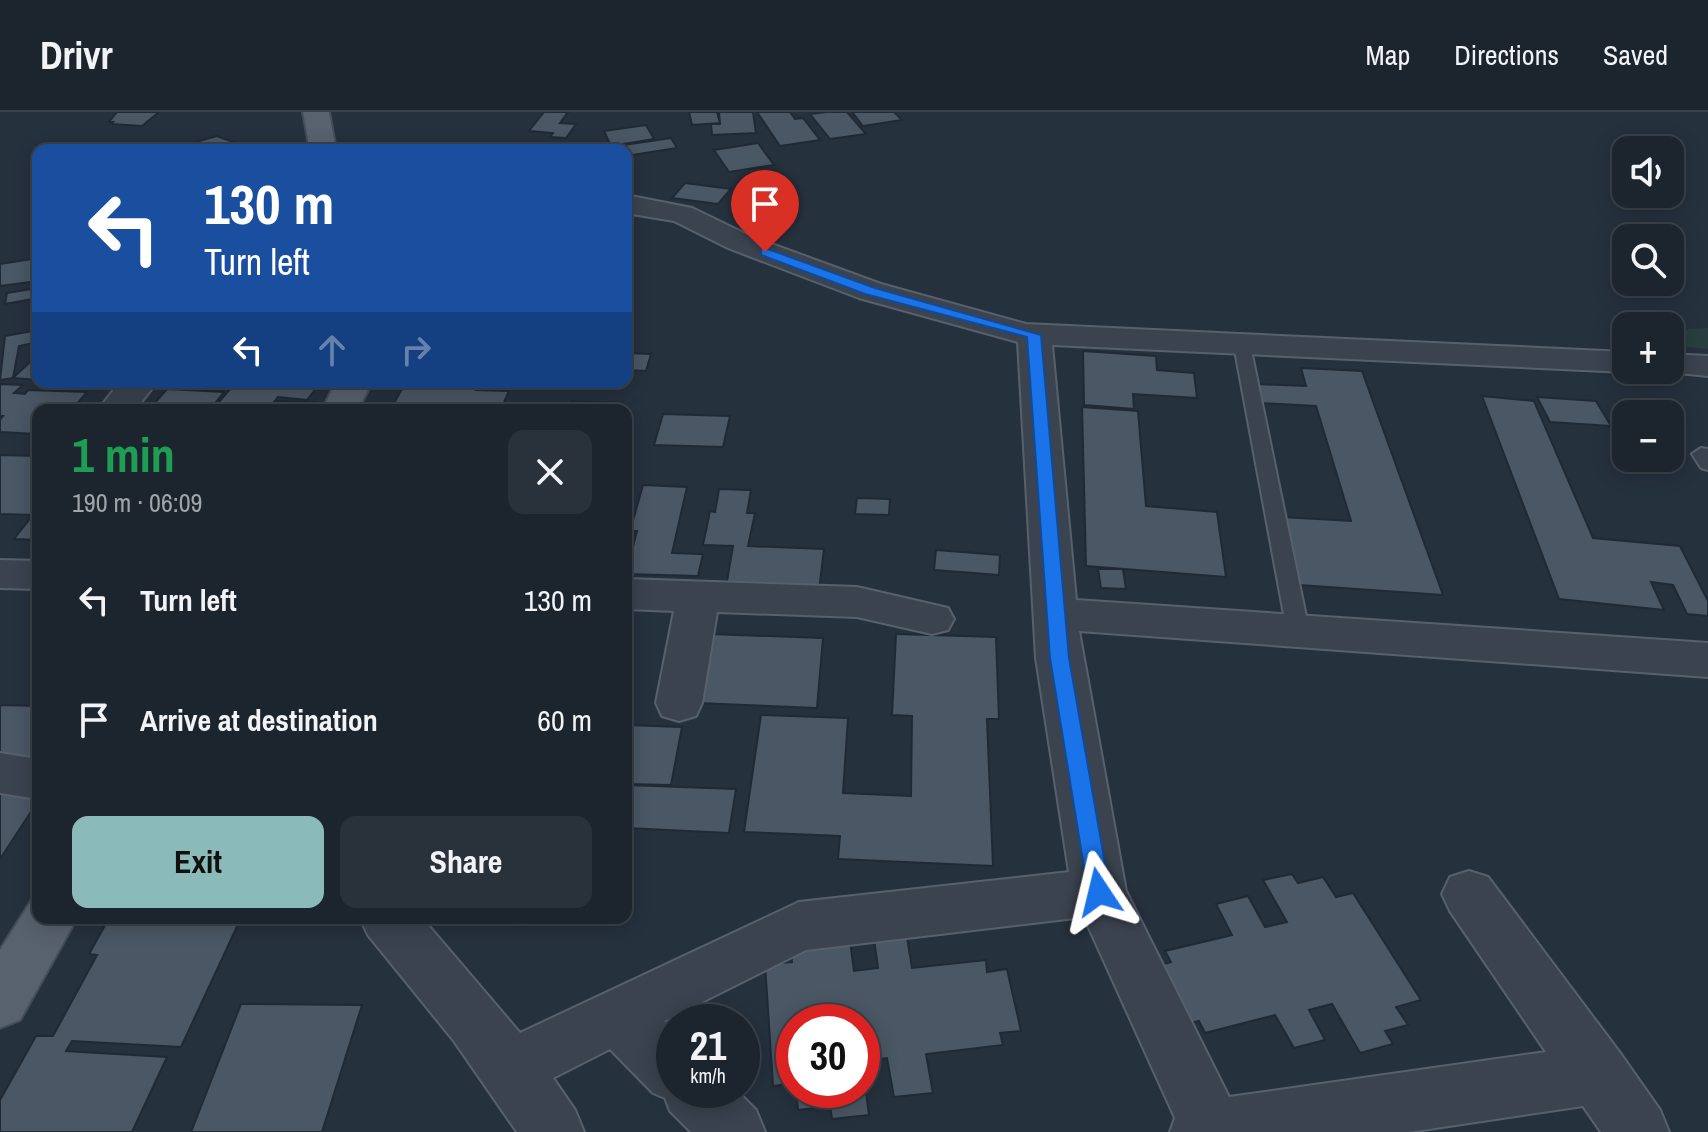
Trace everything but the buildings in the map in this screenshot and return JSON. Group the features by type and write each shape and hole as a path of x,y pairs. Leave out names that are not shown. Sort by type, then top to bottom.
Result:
{"main road":[{"path":"316,112 322,144"},
{"path":"0,1001 46,924"}],"street":[{"path":"632,205 682,214 739,242 870,291 1034,335 1612,361"},
{"path":"1034,335 1055,614 1099,892 1210,1131 1599,1074"},
{"path":"1684,365 1708,366"},
{"path":"121,404 134,388"},
{"path":"0,574 32,575"},
{"path":"632,594 857,602 932,619"},
{"path":"679,703 698,596"},
{"path":"1055,614 1708,660"},
{"path":"0,773 32,778"},
{"path":"512,1067 799,926 1099,892"},
{"path":"1469,894 1638,1132"},
{"path":"392,924 451,988 512,1067 553,1132"},
{"path":"617,1015 656,1054"},
{"path":"710,1108 734,1132"}],"lane":[{"path":"1242,345 1298,631"},
{"path":"1708,455 1701,454 1708,464"}],"green space":[{"path":"1708,328 1708,349 1684,347 1684,329"}],"route":[{"path":"765,252 870,291 1034,335 1059,658 1099,892"}]}
